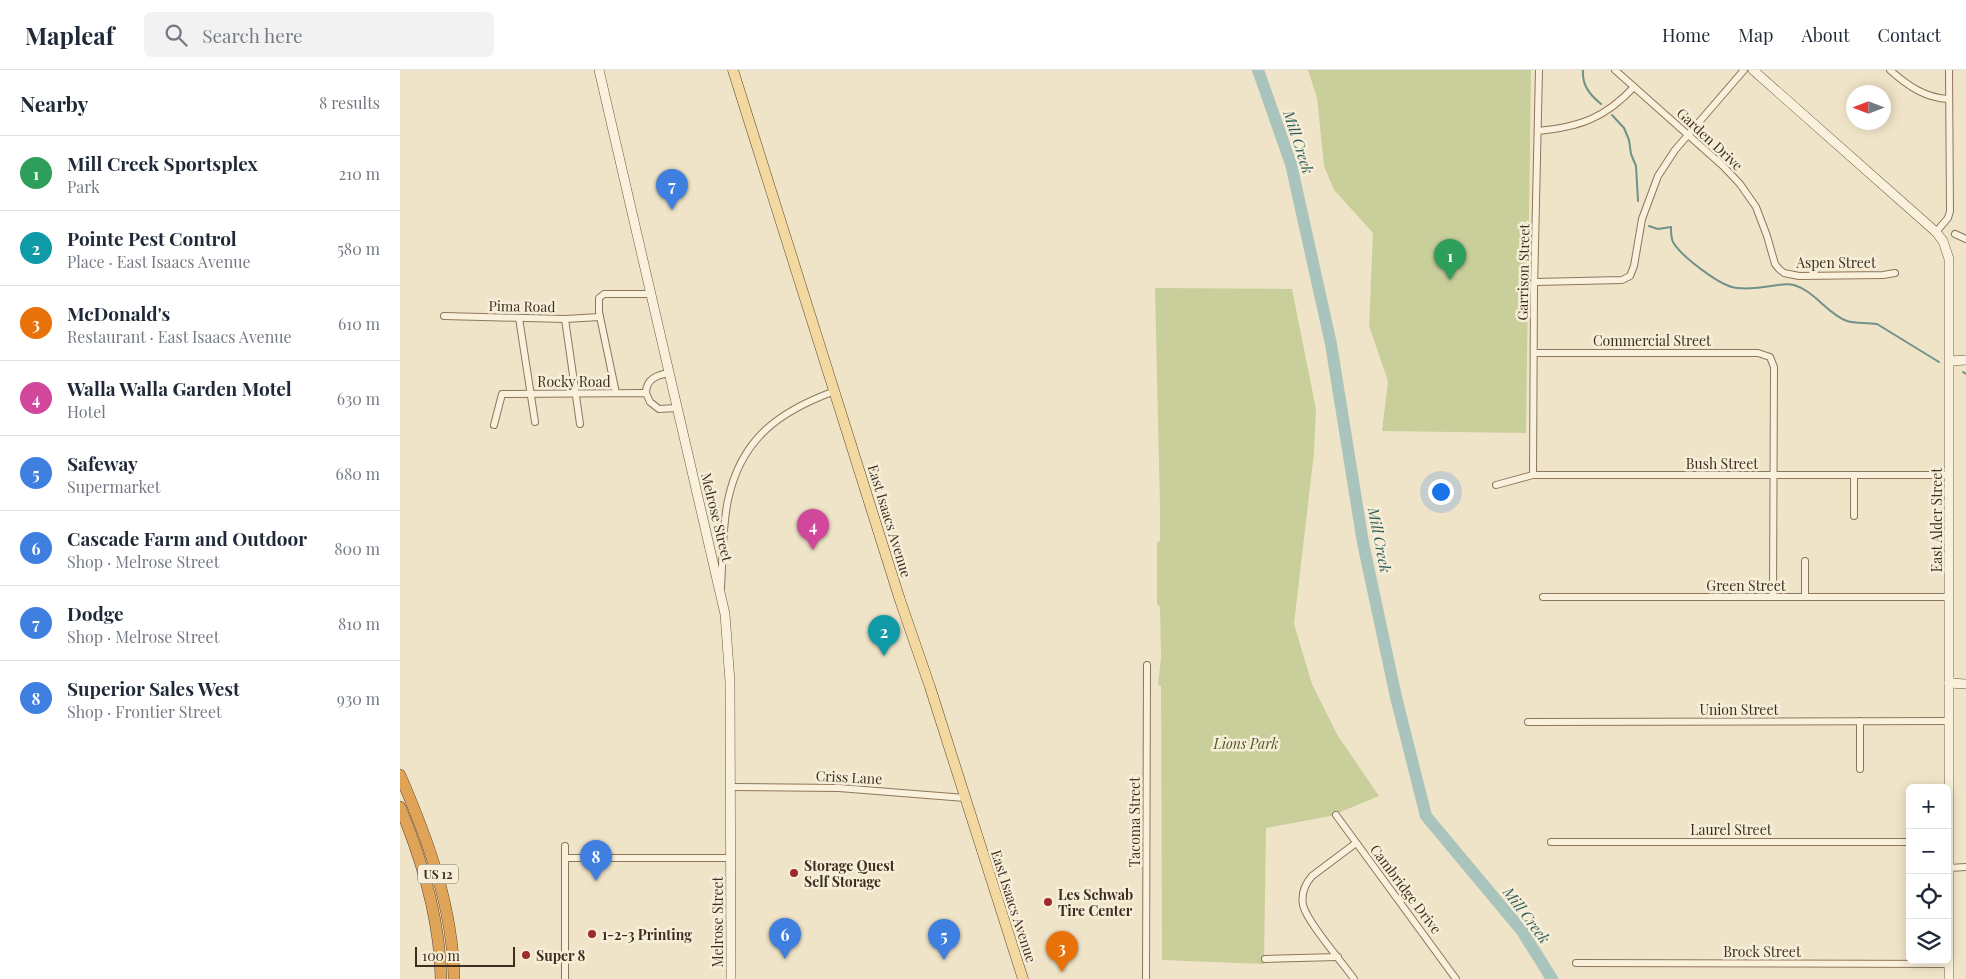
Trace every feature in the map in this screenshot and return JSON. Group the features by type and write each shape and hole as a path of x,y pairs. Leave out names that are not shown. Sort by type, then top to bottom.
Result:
{"highway":[{"name":"US 12","path":"400,776 426,837 437,871 446,911 454,979"},
{"name":"US 12","path":"400,807 426,878 434,914 441,979"}],"main road":[{"name":"Melrose Street","path":"599,70 721,593 730,661 731,979"},
{"name":"East Isaacs Avenue","path":"733,70 900,600 930,687 1023,979"},
{"path":"1753,70 1936,232"},
{"name":"East Alder Street","path":"1936,232 1943,242 1949,259 1950,720 1948,829"},
{"path":"1950,361 1966,360"},
{"path":"1949,683 1966,684"},
{"name":"East Alder Street","path":"1949,874 1949,919"},
{"name":"East Alder Street","path":"1949,964 1949,979"}],"street":[{"name":"Garrison Street","path":"1533,475 1539,70"},
{"name":"Garden Drive","path":"1615,70 1732,175 1748,195 1763,222 1775,264 1779,269"},
{"path":"1535,282 1622,280 1630,276 1634,266 1638,233 1651,190 1666,162 1744,70"},
{"path":"1890,70 1923,94 1949,99"},
{"path":"1936,232 1948,218 1950,211 1949,70"},
{"path":"1538,131 1566,128 1593,119 1616,105 1634,87"},
{"path":"1955,234 1966,238"},
{"name":"Aspen Street","path":"1779,269 1784,273 1800,276 1895,273"},
{"path":"616,393 598,300 601,295 651,294"},
{"name":"Pima Road","path":"444,316 565,319 600,317"},
{"path":"519,318 535,422"},
{"path":"565,319 580,424"},
{"name":"Commercial Street","path":"1534,353 1758,353 1770,357 1774,367 1773,475"},
{"path":"669,373 652,379 646,393 650,402 659,409 677,408"},
{"path":"721,593 728,500 734,478 744,458 759,436 785,413 805,402 835,391"},
{"name":"Rocky Road","path":"494,425 502,394 646,393"},
{"name":"Bush Street","path":"1496,485 1533,475 1950,475"},
{"path":"1773,475 1773,597"},
{"path":"1854,476 1854,516"},
{"path":"1805,561 1805,597"},
{"name":"Green Street","path":"1543,597 1950,597"},
{"name":"Tacoma Street","path":"1146,979 1147,665"},
{"name":"Union Street","path":"1528,722 1950,720"},
{"path":"1860,721 1860,769"},
{"name":"Criss Lane","path":"731,787 839,788 965,798"},
{"name":"Cambridge Drive","path":"1336,815 1456,979"},
{"name":"Laurel Street","path":"1551,842 1906,842"},
{"path":"1354,979 1306,912 1303,896 1307,881 1312,876 1356,843"},
{"path":"565,846 565,979"},
{"path":"565,858 731,858"},
{"path":"1951,868 1966,867"},
{"path":"1266,959 1338,957"},
{"name":"Brock Street","path":"1576,963 1906,964"}],"green space":[{"path":"1308,70 1531,70 1526,433 1382,431 1388,381 1369,326 1373,233 1334,190 1324,166 1317,98"},
{"name":"Lions Park","path":"1155,288 1292,289 1316,409 1314,453 1294,624 1312,684 1338,736 1379,796 1331,816 1266,828 1264,964 1162,960 1161,686 1158,685 1161,658 1160,607 1157,604 1157,542 1160,541 1160,509"}],"waterway":[{"name":"Mill Creek","path":"1258,70 1291,164 1331,344 1363,543 1396,697 1426,816 1522,931 1552,979"},
{"path":"1583,70 1587,89 1601,104"},
{"path":"1612,115 1624,128 1629,140 1631,154 1636,166 1638,201"},
{"path":"1649,226 1658,229 1671,227 1672,240 1677,248 1702,270 1721,282 1737,288 1794,285 1808,292 1840,318 1850,322 1877,324 1939,362"}],"place":[{"name":"Dodge","path":"672,210"},
{"name":"Mill Creek Sportsplex","path":"1450,280"},
{"name":"Walla Walla Garden Motel","path":"813,550"},
{"name":"Pointe Pest Control","path":"884,656"},
{"name":"Storage Quest Self Storage","path":"794,873"},
{"name":"Superior Sales West","path":"596,881"},
{"name":"Les Schwab Tire Center","path":"1048,902"},
{"name":"1-2-3 Printing","path":"592,934"},
{"name":"Super 8","path":"526,955"},
{"name":"Cascade Farm and Outdoor","path":"785,959"},
{"name":"Safeway","path":"944,960"},
{"name":"McDonald's","path":"1062,972"}]}
